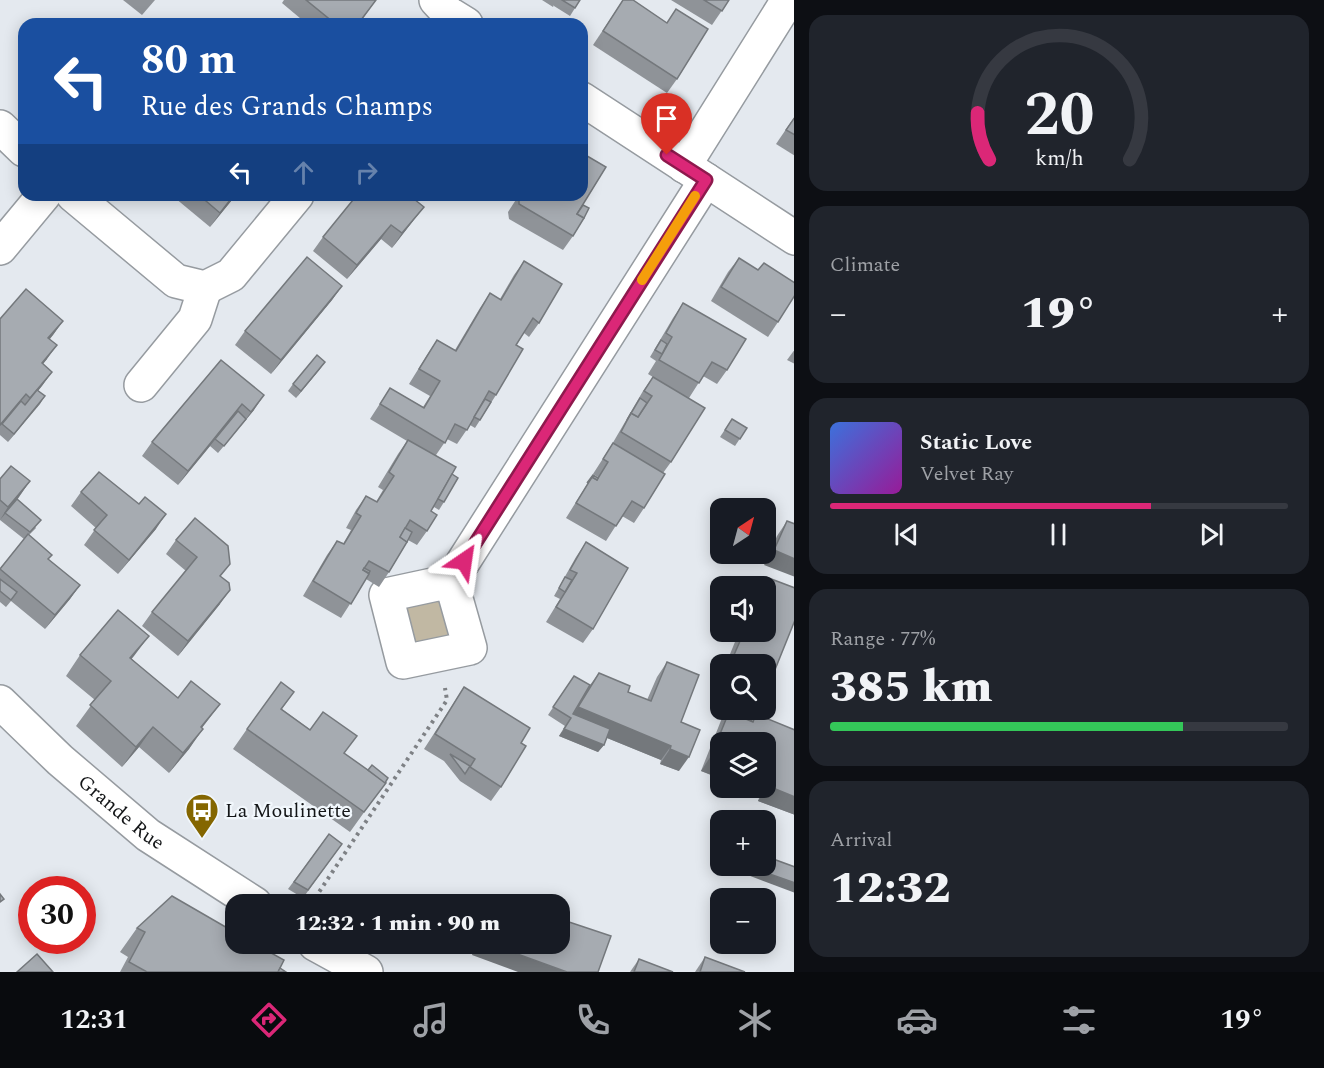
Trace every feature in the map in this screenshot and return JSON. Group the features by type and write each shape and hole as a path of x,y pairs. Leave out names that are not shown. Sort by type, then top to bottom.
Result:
{"street":[{"path":"451,580 470,648 403,662 386,595 451,580 695,173 788,0"},
{"path":"588,103 794,237"},
{"path":"0,127 18,144"},
{"path":"0,248 39,201"},
{"path":"80,201 176,281 205,288 231,275 292,201"},
{"path":"141,385 195,319 205,288"},
{"name":"Grande Rue","path":"0,702 60,760 148,835 239,894"},
{"path":"330,954 351,968"}],"path":[{"path":"318,894 447,700 439,655"}],"shaded area":[{"path":"451,581 470,648 403,662 386,595"}],"building":[{"path":"306,0 376,0 362,18 328,18"},
{"path":"562,0 580,0 575,8"},
{"path":"623,0 633,0 667,23 676,9 708,29 677,79 603,31"},
{"path":"704,0 729,0 722,11"},
{"path":"794,118 794,134 786,130"},
{"path":"588,156 606,167 588,196"},
{"path":"206,201 229,201 220,213"},
{"path":"352,201 416,201 424,207 402,233 391,225 357,265 323,237"},
{"path":"519,201 585,201 577,214 584,218 573,236 519,204"},
{"path":"583,205 589,208 584,218 577,214"},
{"path":"307,257 342,286 281,360 245,331"},
{"path":"739,258 758,270 764,263 794,282 794,297 778,322 721,287"},
{"path":"524,261 562,284 539,323 533,318 516,345 523,349 496,395 489,391 467,430 455,424 445,443 380,404 390,388 424,408 440,381 419,369 437,340 456,351 490,293 501,300"},
{"path":"26,289 63,321 48,338 57,345 42,363 52,372 30,398 26,394 0,425 0,319"},
{"path":"683,303 746,339 727,370 712,362 699,383 659,360 672,337 666,333"},
{"path":"661,340 667,344 662,354 655,350"},
{"path":"317,355 325,362 301,391 293,384"},
{"path":"221,360 264,395 251,412 242,404 188,471 152,442"},
{"path":"653,377 705,408 671,462 621,432 631,413 638,417 652,396 644,391"},
{"path":"37,390 45,396 14,434 2,424 21,401 25,405"},
{"path":"640,398 647,403 638,417 631,413"},
{"path":"485,399 491,402 480,420 474,417"},
{"path":"238,411 246,419 224,446 215,439"},
{"path":"732,419 747,428 740,439 725,430"},
{"path":"408,440 456,467 431,511 437,515 427,531 410,520 400,537 407,542 389,572 369,561 363,570 369,574 351,604 313,581 337,541 344,544 361,516 356,513 366,496 377,502 394,476 389,472"},
{"path":"613,443 665,474 644,508 632,501 616,526 576,503 592,477 597,480 608,462 603,459"},
{"path":"11,466 30,481 8,507 0,500 0,479"},
{"path":"99,472 139,504 145,497 166,514 129,560 94,530 107,515 81,492"},
{"path":"452,474 458,478 444,502 438,499"},
{"path":"17,499 41,520 30,532 5,513"},
{"path":"195,518 228,546 230,564 220,576 229,583 230,590 188,641 152,612 197,557 176,540"},
{"path":"787,521 794,524 794,559 776,551 776,546"},
{"path":"405,528 412,532 407,542 400,537"},
{"path":"28,534 52,555 48,559 80,585 55,615 0,569"},
{"path":"586,542 628,568 593,629 556,607 577,573 570,570"},
{"path":"565,577 572,580 565,592 559,588"},
{"path":"0,579 17,592 11,600 0,591"},
{"path":"776,581 794,588 794,622 776,667 776,654 734,654 740,642 776,642"},
{"path":"118,610 149,636 130,658 178,698 191,681 220,704 183,753 153,727 136,747 90,705 111,681 80,655"},
{"path":"667,662 699,675 681,722 700,730 689,757 670,749 671,746 578,707 599,673 630,686 628,692 651,701"},
{"path":"574,676 590,685 573,714 610,729 604,745 564,729 571,718 553,707"},
{"path":"281,682 294,692 281,709 310,730 323,712 357,736 344,753 386,783 364,812 247,729"},
{"path":"464,687 530,728 521,743 526,746 501,787 470,767 475,759 435,734"},
{"path":"726,720 753,722 754,720 771,720 794,730 794,797 776,789 776,732 721,732"},
{"path":"450,754 470,766 465,774"},
{"path":"372,765 388,778 385,783 368,770"},
{"path":"329,834 342,844 308,890 294,882"},
{"path":"776,860 794,867 794,883 775,876"},
{"path":"172,896 225,927 225,954 273,954 284,960 278,972 147,972 129,962 145,932 137,928"},
{"path":"570,922 611,936 598,972 567,972 518,954 570,954"},
{"path":"37,954 53,972 17,972"},
{"path":"705,957 745,972 700,972"},
{"path":"639,959 673,972 634,972"}],"slow traffic":[{"path":"642,280 695,196"}],"place":[{"name":"La Moulinette","path":"202,839"}],"route":[{"path":"464,561 706,180 667,155"}]}
